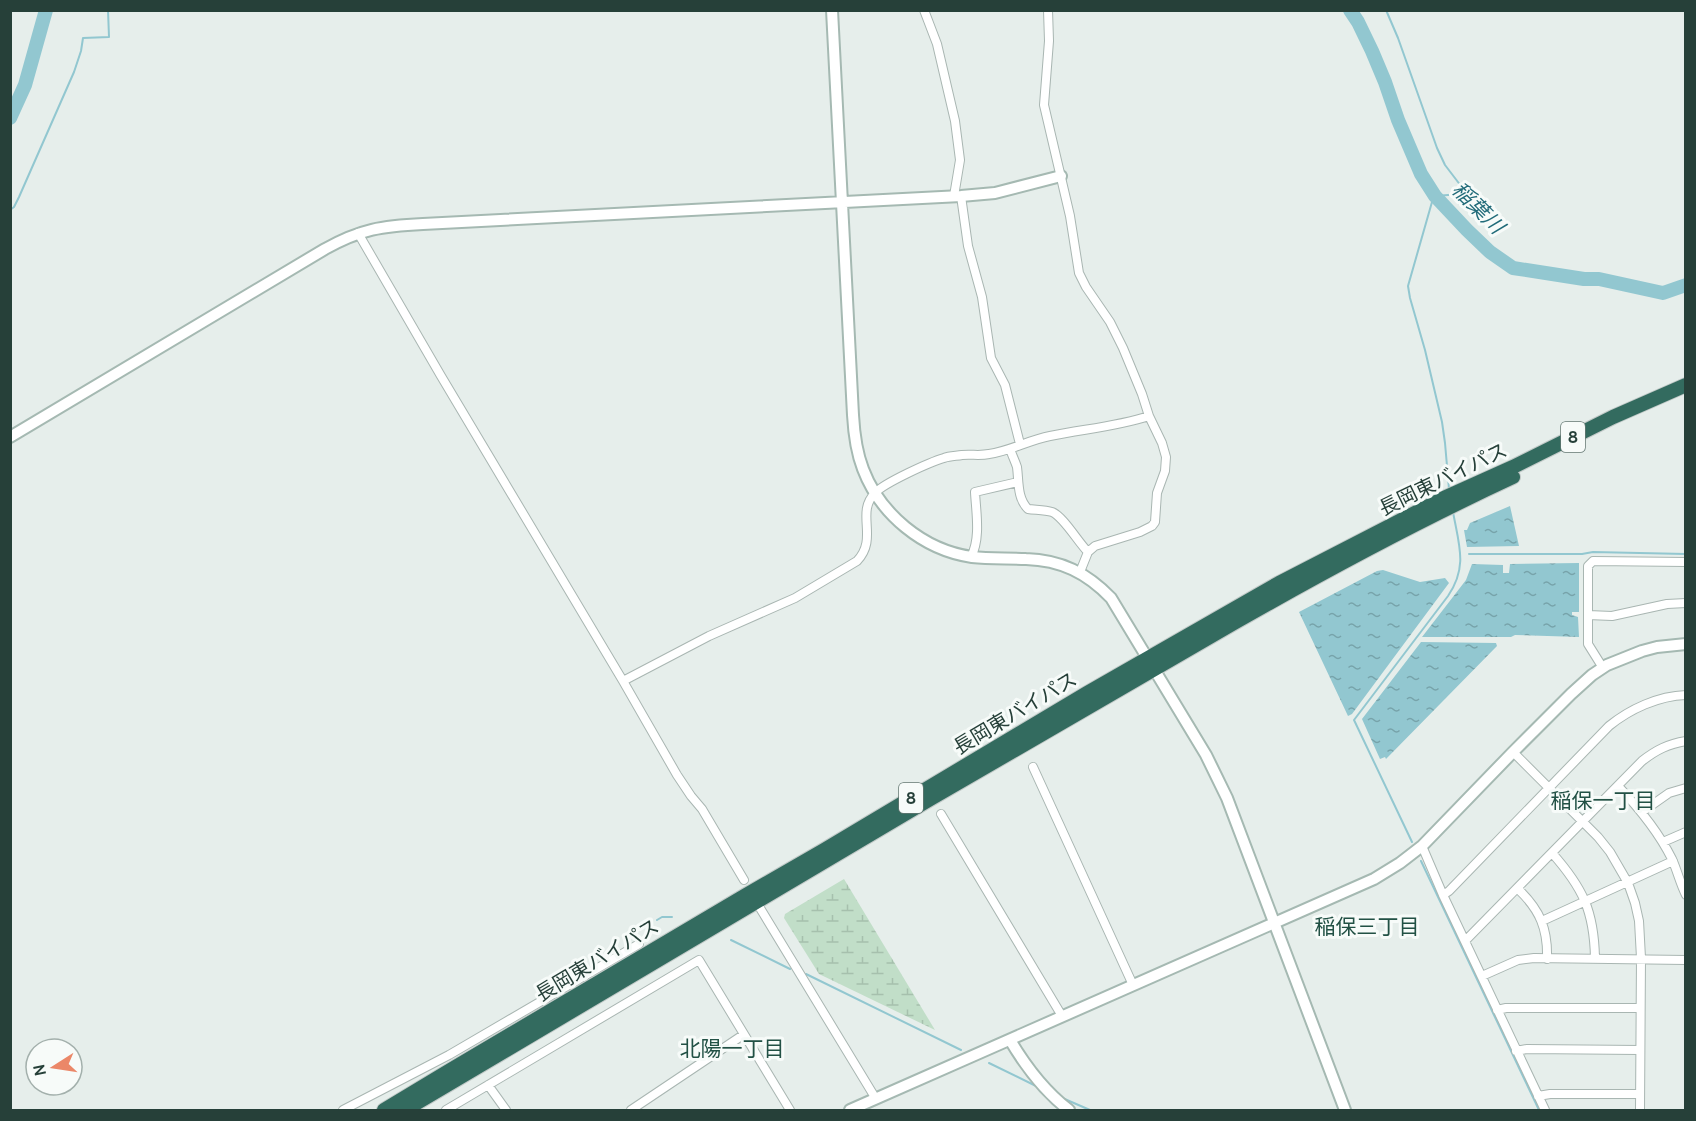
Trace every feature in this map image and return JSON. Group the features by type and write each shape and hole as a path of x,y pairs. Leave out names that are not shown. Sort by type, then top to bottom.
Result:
{"highway":[{"name":"長岡東バイパス","path":"1461,495 1513,466 1613,417 1686,385"},
{"name":"長岡東バイパス","path":"405,1110 1151,663 1279,583 1461,495 1686,395"},
{"name":"長岡東バイパス","path":"384,1110 1087,693 1151,663"}],"street":[{"path":"832,10 855,437 863,469 875,492 900,523 923,539 957,554 971,557 1041,560 1066,567 1080,572 1111,598 1206,755 1227,798 1345,1110"},
{"path":"924,10 937,44 955,121 960,160 957,196 982,297 991,358 1005,385 1020,444"},
{"path":"1048,10 1049,40 1044,105 1073,229 1079,273 1110,322 1123,348 1166,458 1165,471 1157,493 1155,522 1147,529 1100,544 1088,552 1080,572"},
{"path":"10,437 325,249 358,233 403,225 995,193 1061,176"},
{"path":"358,233 677,775 702,809 744,880"},
{"path":"623,681 709,636 802,594 857,561 866,547 867,507 875,492 884,485 944,458 970,454 986,455 1047,436 1097,429 1149,416"},
{"path":"1010,449 1017,466 1023,504 1028,509 1051,512 1059,516 1088,552"},
{"path":"971,557 977,541 975,492 1018,482"},
{"path":"1603,668 1588,645 1588,566 1593,561 1686,562"},
{"path":"1588,615 1612,616 1667,604 1686,603"},
{"path":"850,1110 1374,879 1422,846 1581,684 1603,668 1642,651 1686,644"},
{"path":"1443,895 1609,726 1634,708 1666,698 1686,695"},
{"path":"1465,941 1642,761 1656,750 1673,743 1686,741"},
{"path":"1513,752 1598,837 1628,882 1639,921 1641,958 1640,1110"},
{"path":"1033,767 1133,985"},
{"path":"1618,786 1642,812 1663,842 1682,877 1686,895"},
{"path":"1642,812 1669,793 1686,788"},
{"path":"941,814 1062,1016"},
{"path":"1663,842 1686,832"},
{"path":"1422,846 1545,1110"},
{"path":"1552,854 1571,876 1585,901 1593,930 1594,958"},
{"path":"1542,921 1673,861"},
{"path":"1518,889 1529,899 1542,921 1547,944 1547,959"},
{"path":"760,908 876,1100"},
{"path":"342,1110 449,1055 639,944"},
{"path":"1482,976 1518,960 1534,958 1686,960"},
{"path":"446,1110 699,960 790,1110"},
{"path":"1497,1010 1506,1008 1640,1008"},
{"path":"631,1110 743,1035"},
{"path":"1010,1040 1030,1072 1069,1110"},
{"path":"1516,1051 1527,1049 1640,1050"},
{"path":"488,1085 506,1110"},
{"path":"1539,1096 1640,1094"}],"green space":[{"path":"844,879 935,1030 819,974 784,918 785,914"}],"water":[{"path":"1510,506 1519,546 1467,547 1464,530 1467,530 1470,523"},
{"path":"1579,563 1579,612 1572,612 1572,615 1578,617 1579,637 1515,635 1511,637 1422,637 1466,580 1472,564 1503,565 1503,573 1509,573 1510,564"},
{"path":"1383,570 1420,582 1445,578 1449,583 1352,714 1348,716 1299,612"},
{"path":"1421,642 1496,643 1497,646 1386,759 1385,757 1380,759 1362,719"}],"waterway":[{"path":"10,118 25,85 46,10"},
{"path":"10,210 19,197 74,72 83,38 109,37 108,10"},
{"name":"稲葉川","path":"1350,10 1372,51 1421,174 1435,196 1490,252 1513,268 1584,279 1599,279 1663,293 1686,285"},
{"path":"1386,10 1437,148 1445,165 1461,186 1461,194 1435,196 1408,286 1442,422 1449,489"},
{"path":"1412,842 1354,720 1454,585 1458,575 1460,556 1453,512"},
{"path":"1469,554 1582,554 1593,552 1686,554"},
{"path":"1421,861 1539,1110"},
{"path":"657,920 662,917 672,917"},
{"path":"731,940 790,969"},
{"path":"806,974 961,1050"},
{"path":"989,1063 1036,1086"},
{"path":"1060,1097 1090,1110"}],"district":[{"name":"稲保一丁目","path":"1603,801"},
{"name":"稲保三丁目","path":"1367,927"},
{"name":"北陽一丁目","path":"732,1049"}]}
